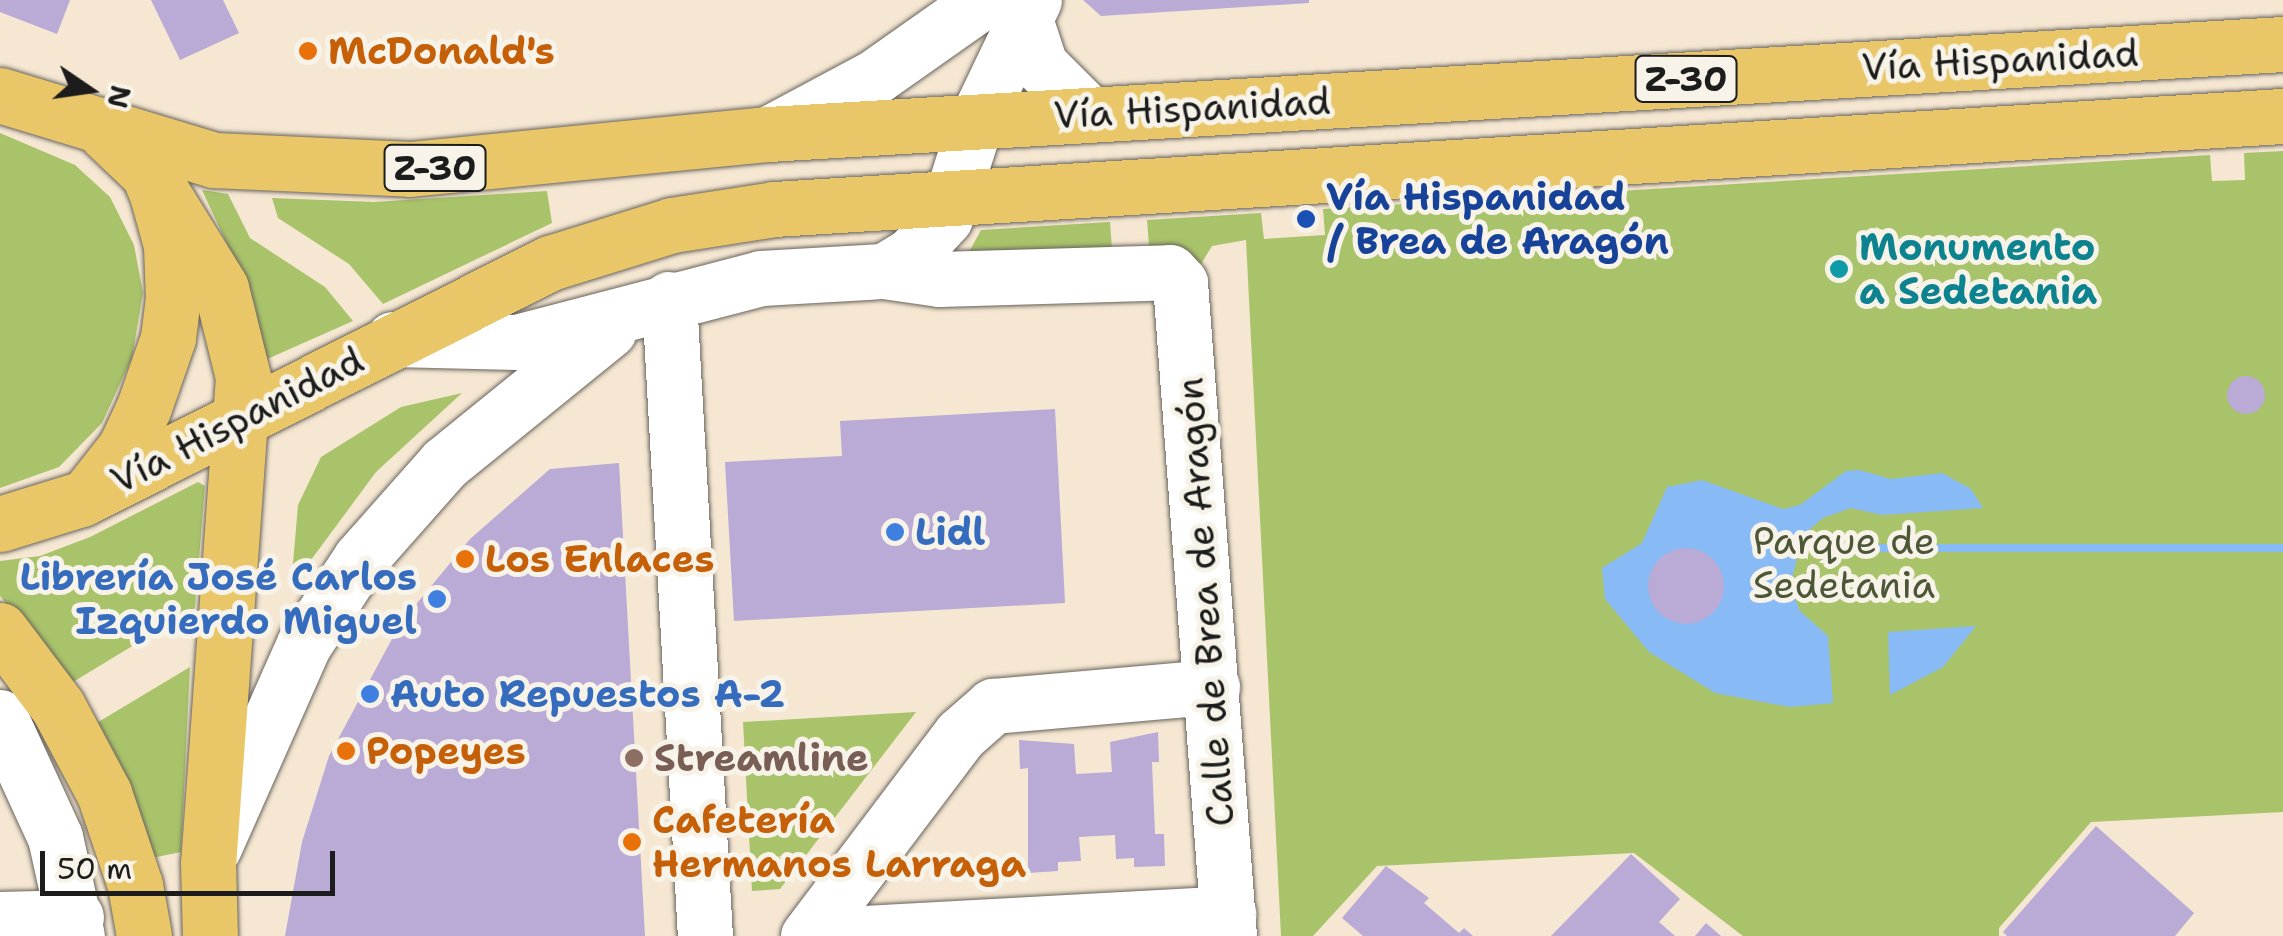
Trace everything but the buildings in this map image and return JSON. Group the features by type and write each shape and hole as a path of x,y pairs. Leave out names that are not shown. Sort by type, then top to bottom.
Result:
{"main road":[{"name":"Vía Hispanidad","path":"0,94 106,132 256,166 410,169 768,134 2283,44"},
{"name":"Vía Hispanidad","path":"0,524 81,499 550,262 640,232 774,209 2283,116"},
{"name":"Vía Hispanidad","path":"81,499 125,448 168,338 171,244 148,173 106,132"},
{"path":"148,173 182,217 221,288 238,346 243,420 208,862 210,936"},
{"path":"0,630 58,707 104,793 136,885 144,936"}],"street":[{"path":"1014,5 1040,65 1089,114"},
{"path":"884,270 934,234 954,198 1014,5"},
{"path":"768,134 1014,5"},
{"name":"Vía Hispanidad","path":"393,340 516,342 761,278 884,270 940,279 1170,272"},
{"name":"Calle de Brea de Aragón","path":"1170,272 1180,283 1228,924"},
{"path":"208,862 304,644 360,559 445,463 649,308"},
{"path":"649,308 705,936"},
{"path":"808,936 961,734 993,706 1212,687"},
{"path":"0,717 21,808 76,927"},
{"path":"0,919 76,927"},
{"path":"808,936 1228,924"}],"green space":[{"path":"0,133 75,165 110,197 134,245 143,293 132,358 102,423 59,467 0,488"},
{"name":"Parque de Sedetania","path":"2283,151 2283,812 2091,822 1999,928 1999,936 1743,936 1634,853 1377,866 1313,936 1281,936 1246,240 1212,246 1198,269 1149,247 1147,220 1261,213 1264,239 1325,235 1323,209 2210,155 2212,181 2245,180 2244,153"},
{"path":"202,190 228,194 250,238 325,287 353,321 265,360 254,302"},
{"path":"547,191 552,223 383,304 349,264 278,218 272,198 374,202"},
{"path":"1110,222 1112,250 969,252 981,230"},
{"path":"462,393 376,472 291,587 298,505 321,457 401,407"},
{"path":"198,482 205,486 195,608 73,682 0,596 0,561 40,556 90,537"},
{"path":"190,667 181,852 152,858 95,724"},
{"path":"916,712 780,889 752,891 743,722"}],"water":[{"path":"1859,470 1891,479 1942,473 1971,489 1983,508 1882,515 1851,508 1823,518 1803,535 1790,586 1800,611 1828,636 1833,703 1790,707 1715,693 1649,652 1605,599 1602,568 1642,543 1667,487 1702,480 1783,509 1800,505 1846,471"},
{"path":"1861,544 2283,544 2283,552 1861,552"},
{"path":"1976,626 1943,667 1890,695 1888,632"}],"place":[{"name":"McDonald's","path":"308,51"},
{"name":"Vía Hispanidad / Brea de Aragón","path":"1306,219"},
{"name":"Monumento a Sedetania","path":"1839,269"},
{"name":"Lidl","path":"895,532"},
{"name":"Los Enlaces","path":"465,559"},
{"name":"Librería José Carlos Izquierdo Miguel","path":"437,599"},
{"name":"Auto Repuestos A-2","path":"370,694"},
{"name":"Popeyes","path":"346,751"},
{"name":"Streamline","path":"634,758"},
{"name":"Cafetería Hermanos Larraga","path":"632,842"}]}
